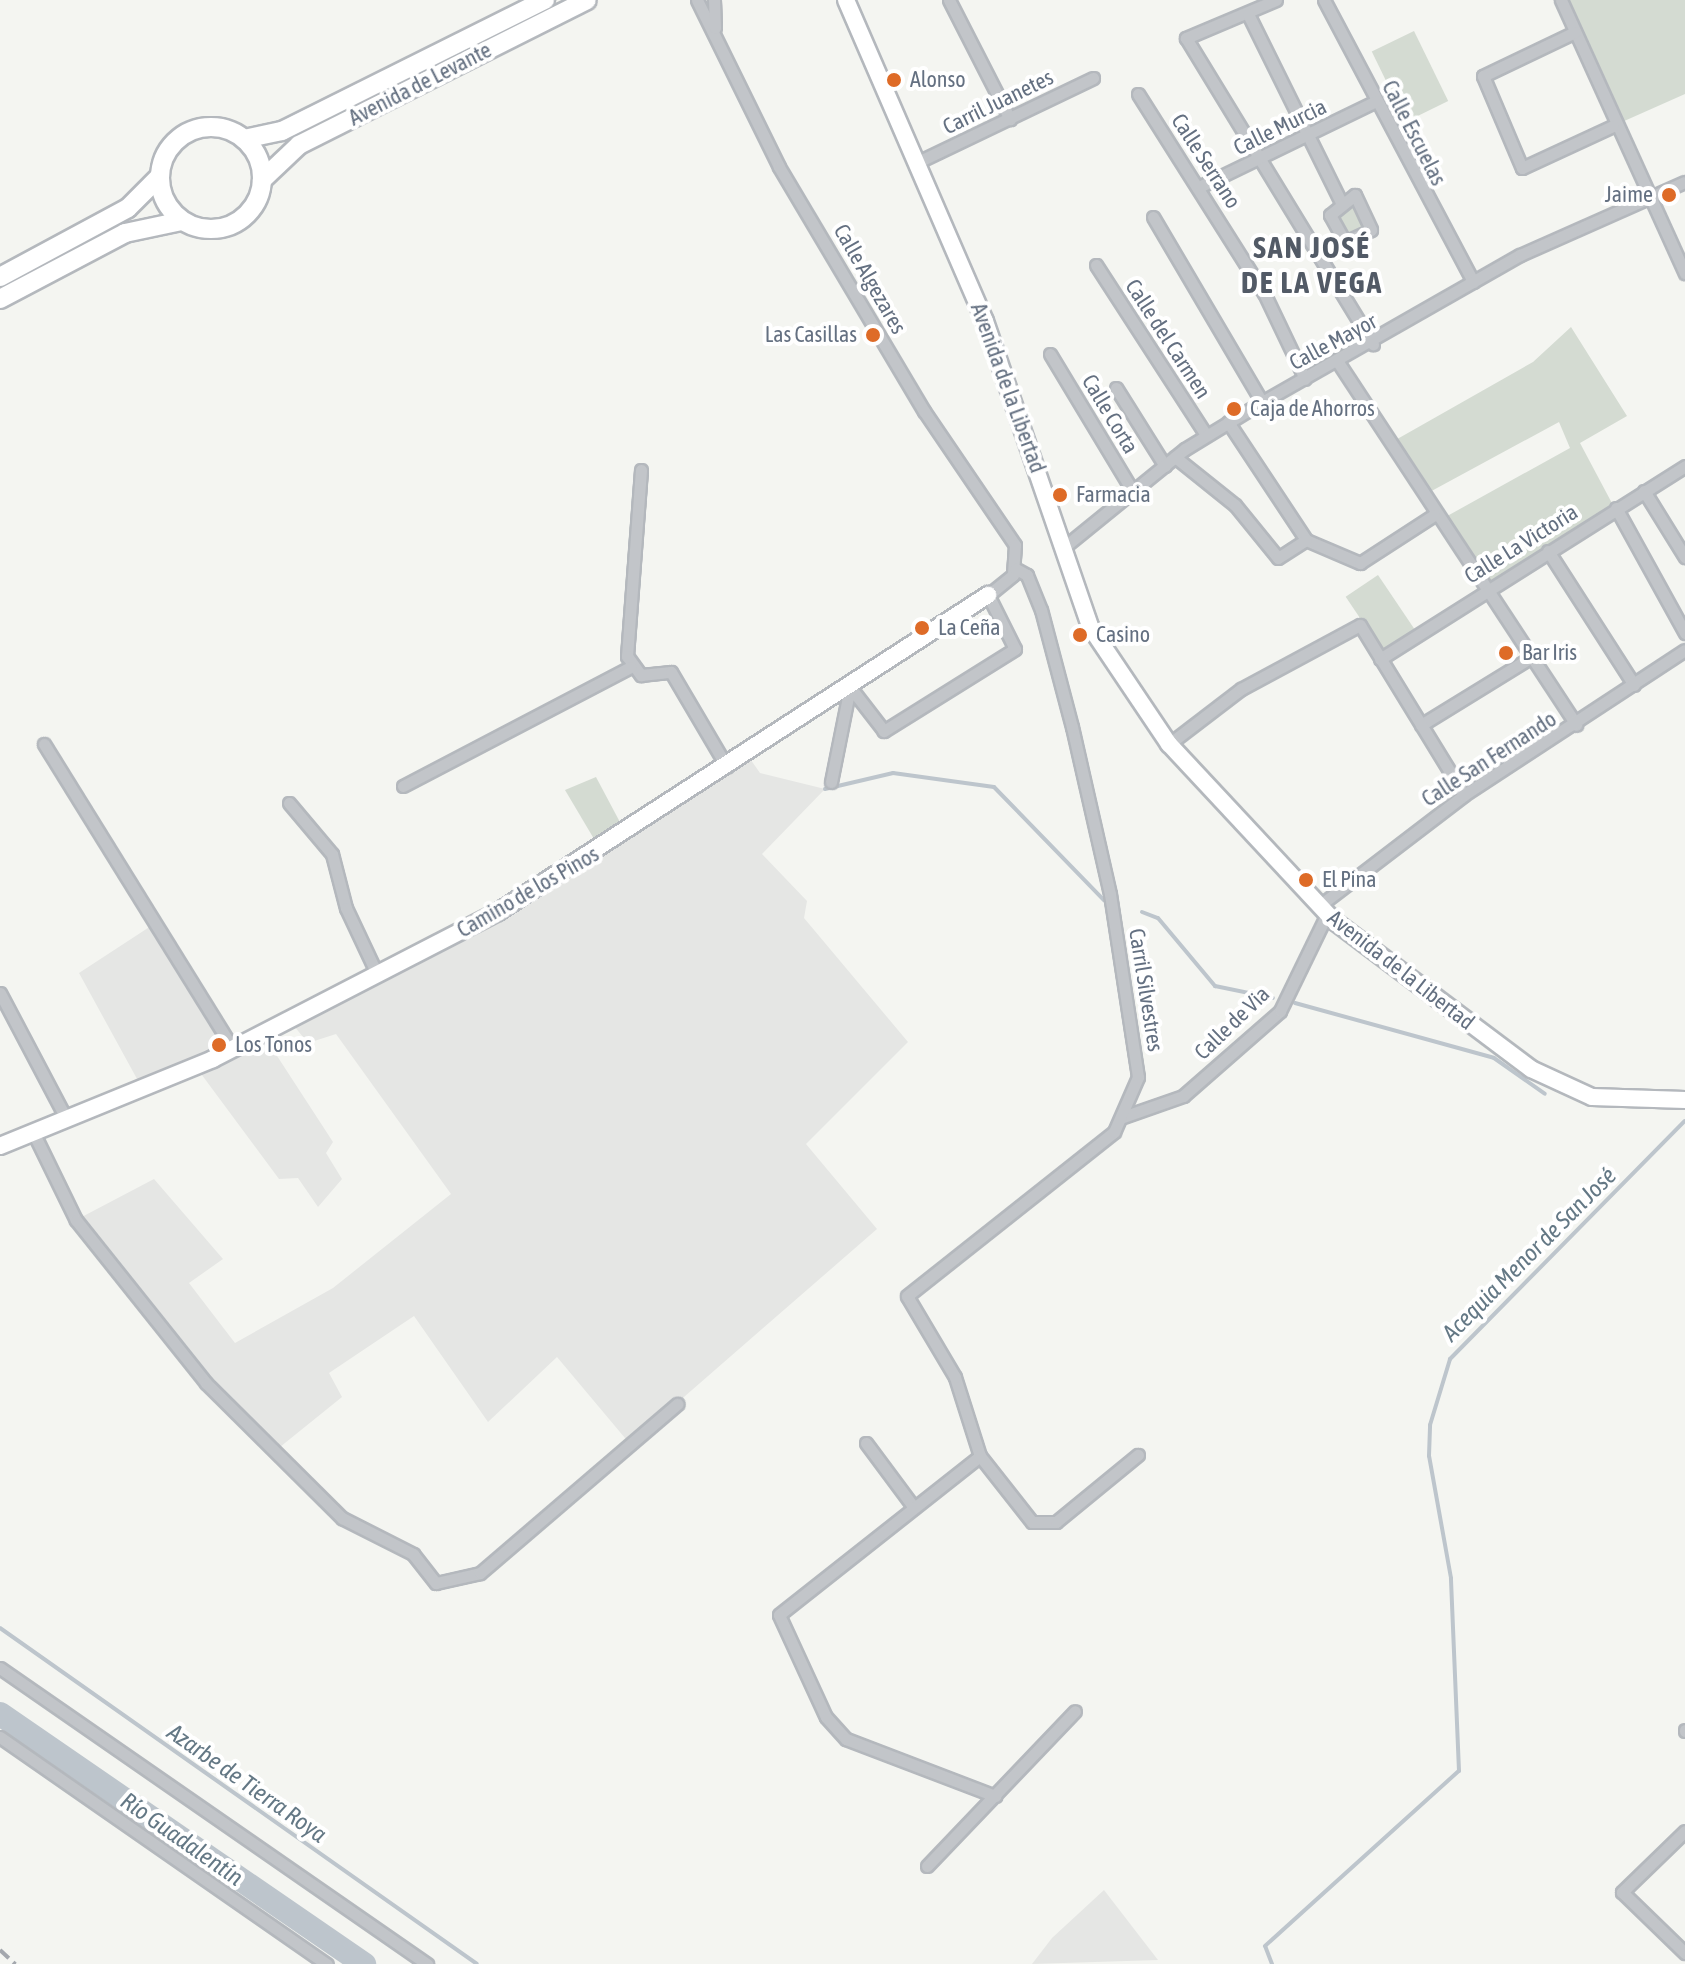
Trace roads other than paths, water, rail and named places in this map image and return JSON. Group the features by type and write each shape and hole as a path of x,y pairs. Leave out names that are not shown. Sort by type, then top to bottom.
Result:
{"main road":[{"name":"Avenida de Levante","path":"244,139 282,131 545,0"},
{"name":"Avenida de Levante","path":"262,180 299,145 587,0"},
{"name":"Avenida de la Libertad","path":"846,0 920,161 990,333 1096,640 1169,744 1323,910 1550,1081 1601,1099 1685,1100"},
{"path":"0,277 128,208 159,177 168,150 190,131 218,127 244,139 262,180 254,206 234,224 208,229 182,221 125,233 0,299"},
{"path":"159,177 163,197 182,221"},
{"name":"Camino de los Pinos","path":"0,1146 233,1049 518,901 988,595"}],"street":[{"name":"Calle Algezares","path":"697,0 772,154 898,369 1006,523 1016,569"},
{"path":"714,0 718,41"},
{"path":"949,0 1010,119"},
{"path":"1276,0 1186,38 1256,162 1373,344"},
{"name":"Calle Escuelas","path":"1324,0 1473,282"},
{"path":"1561,0 1646,200 1685,273"},
{"path":"1248,14 1305,139 1341,202"},
{"path":"1575,32 1483,76 1522,168 1613,126"},
{"name":"Carril Juanetes","path":"920,161 1093,78"},
{"name":"Calle Serrano","path":"1138,94 1201,186 1305,379"},
{"name":"Calle Murcia","path":"1201,186 1305,139 1376,101"},
{"name":"Calle Mayor","path":"1063,548 1135,495 1175,457 1228,422 1373,344 1473,282 1685,182"},
{"path":"1153,217 1262,402"},
{"name":"Calle del Carmen","path":"1096,265 1206,435"},
{"name":"Calle Corta","path":"1050,354 1135,495"},
{"path":"1338,362 1483,590 1576,725"},
{"path":"1116,388 1165,466"},
{"path":"1228,422 1306,540 1360,563 1434,515"},
{"path":"1175,457 1235,505 1278,558 1306,540"},
{"name":"Calle La Victoria","path":"1380,659 1483,590 1685,466"},
{"path":"631,667 641,470"},
{"path":"1644,491 1685,557"},
{"path":"1616,508 1685,633"},
{"path":"1548,551 1634,685"},
{"name":"Camino de los Pinos","path":"988,595 1016,569"},
{"name":"Carril Silvestres","path":"980,1456 955,1377 907,1296 1123,1117 1138,1077 1135,1033 1110,894 1050,639 1027,575 1016,569"},
{"path":"850,687 884,731 1015,649 988,595"},
{"path":"1169,744 1230,696 1360,625 1464,795"},
{"name":"Calle San Fernando","path":"1323,910 1464,795 1576,725 1685,650"},
{"path":"1421,725 1530,658"},
{"path":"631,667 641,675 671,672 727,767"},
{"path":"403,786 631,667"},
{"path":"831,782 850,687"},
{"path":"44,744 233,1049"},
{"path":"289,803 332,854 346,908 377,974"},
{"name":"Calle de Via","path":"1123,1117 1183,1096 1280,1011 1323,910"},
{"path":"0,993 66,1118"},
{"path":"33,1132 76,1220 206,1383 342,1518 413,1554 436,1583 480,1573 677,1404"},
{"path":"866,1443 912,1505"},
{"path":"995,1796 846,1739 826,1717 779,1615 912,1505 980,1456 1032,1522 1056,1522 1138,1455"},
{"path":"0,1668 427,1964"},
{"path":"927,1866 1075,1711"},
{"path":"0,1737 327,1964"},
{"path":"1685,1831 1622,1892 1685,1953"}],"waterway":[{"path":"825,789 893,773 994,787 1104,900"},
{"path":"1142,912 1158,918 1215,986 1273,998"},
{"path":"1295,1003 1494,1058 1545,1094"},
{"name":"Acequia Menor de San José","path":"1272,1964 1265,1946 1459,1771 1451,1578 1429,1456 1430,1425 1450,1359 1685,1121"},
{"name":"Azarbe de Tierra Roya","path":"0,1628 477,1964"},
{"name":"Río Guadalentín","path":"0,1714 364,1964"}],"railway":[{"path":"0,1950 15,1964"}],"place":[{"name":"Alonso","path":"894,80"},
{"name":"Jaime","path":"1669,195"},
{"name":"Las Casillas","path":"873,335"},
{"name":"Caja de Ahorros","path":"1234,409"},
{"name":"Farmacia","path":"1060,495"},
{"name":"La Ceña","path":"922,628"},
{"name":"Casino","path":"1080,635"},
{"name":"Bar Iris","path":"1506,653"},
{"name":"El Pina","path":"1306,880"},
{"name":"Los Tonos","path":"219,1045"}],"district":[{"name":"SAN JOSÉ DE LA VEGA","path":"1312,264"}]}
